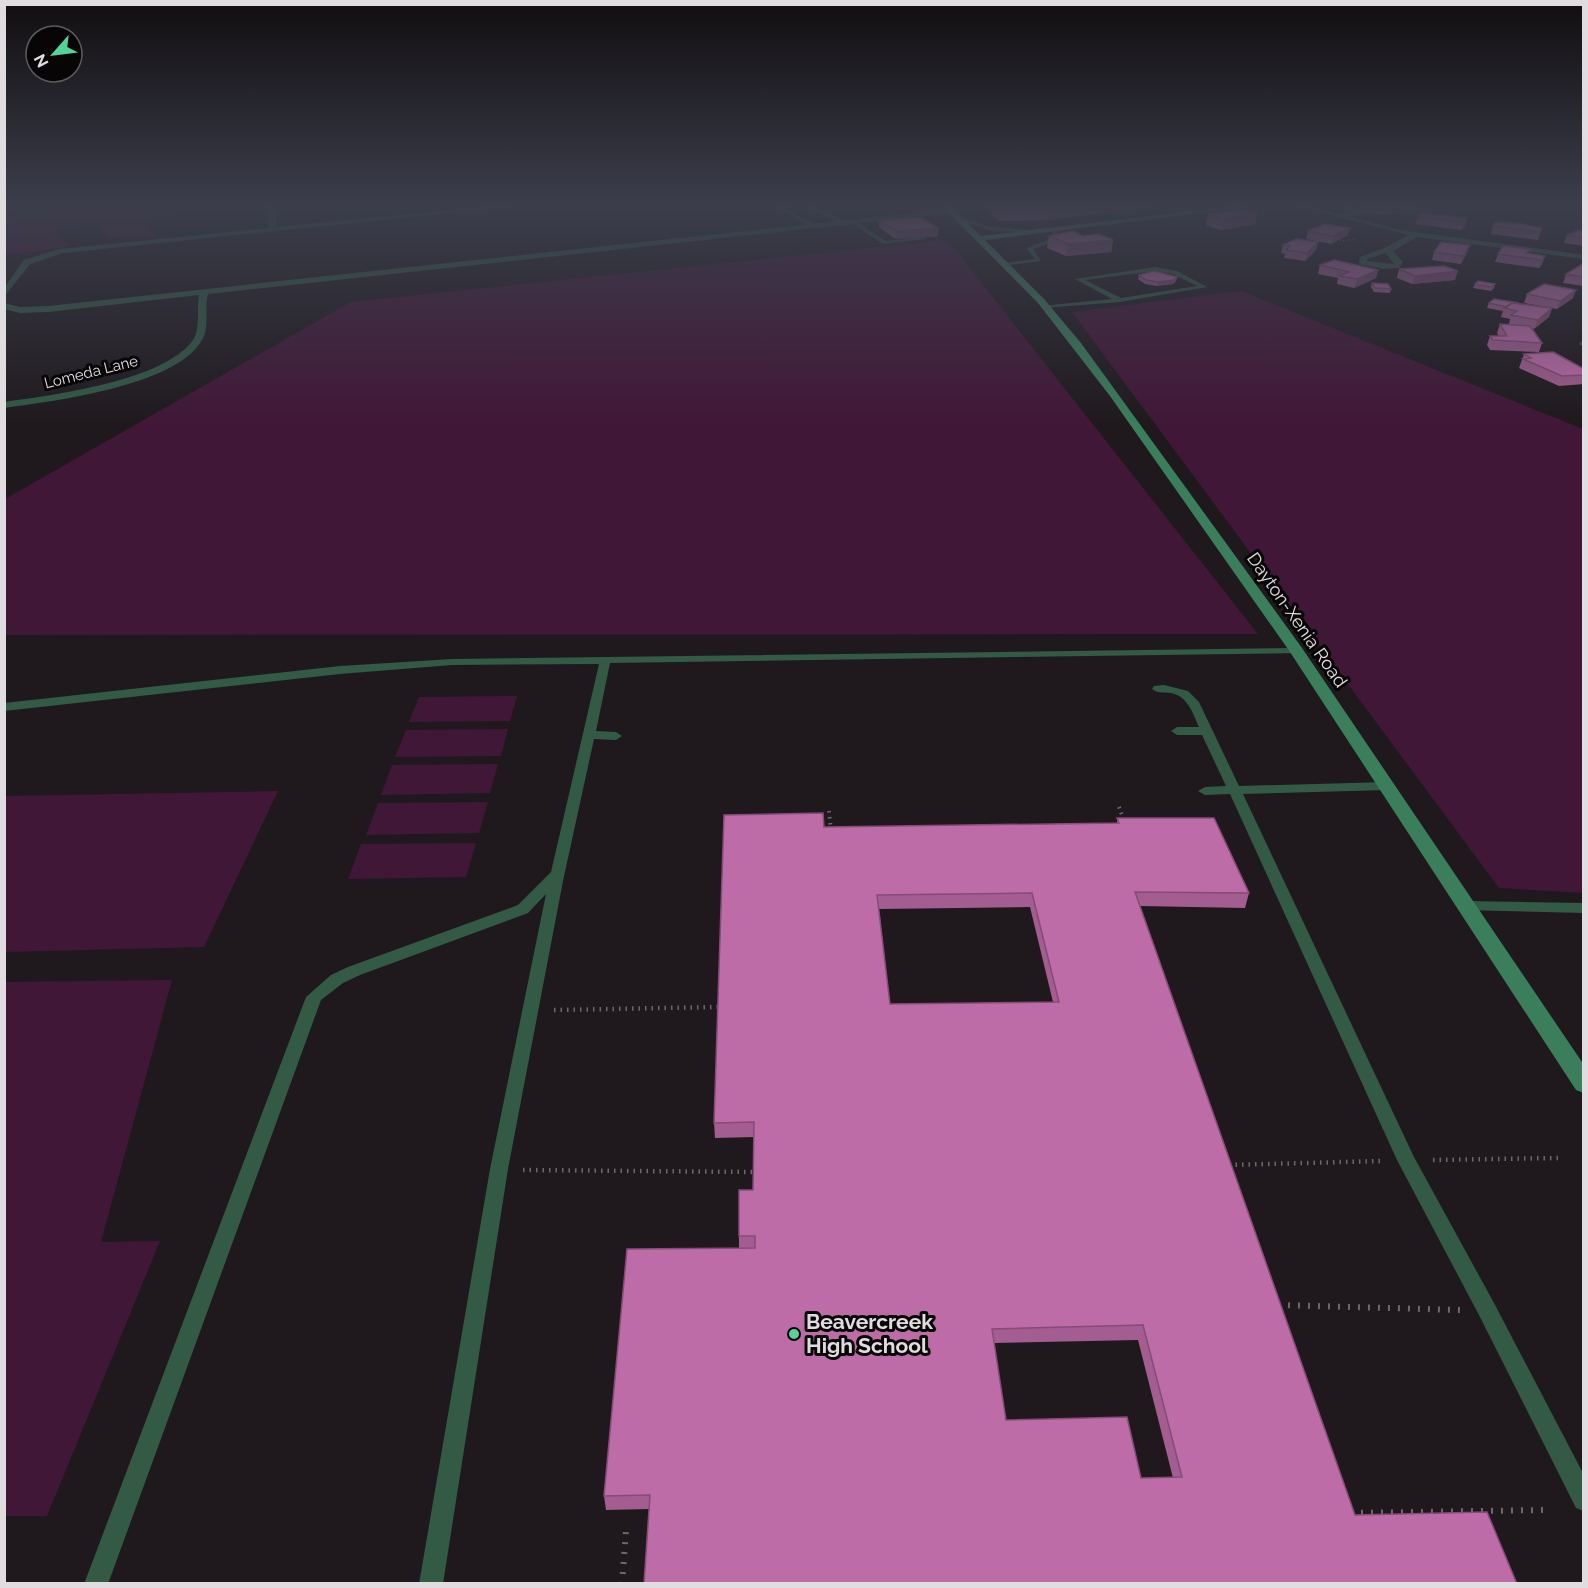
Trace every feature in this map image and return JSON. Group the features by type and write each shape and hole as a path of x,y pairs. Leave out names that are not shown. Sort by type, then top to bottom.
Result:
{"main road":[{"name":"Dayton-Xenia Road","path":"1018,279 1044,306 1090,361 1297,651 1584,1084"}],"street":[{"path":"4,295 14,279"},
{"path":"4,306 20,309 48,309 323,279"},
{"name":"Lomeda Lane","path":"4,405 97,389 143,375 174,360 198,341 203,326 201,303 204,292"}],"lane":[{"path":"1078,279 1120,300"},
{"path":"1044,306 1120,300 1204,286 1190,279"},
{"path":"4,707 351,669 452,662 606,662 1297,651"},
{"path":"431,1584 499,1169 558,872 606,662"},
{"path":"1158,689 1178,689 1188,694 1208,731 1406,1160 1487,1310 1584,1500"},
{"path":"1177,731 1208,731"},
{"path":"590,735 616,736"},
{"path":"1205,791 1387,786"},
{"path":"96,1584 314,997 338,979 354,971 523,909 558,872"},
{"path":"1466,906 1584,908"}],"path":[{"path":"1119,807 1128,832"},
{"path":"829,811 832,840"},
{"path":"530,1010 718,1007"},
{"path":"499,1169 754,1172"},
{"path":"1270,1305 1487,1310"},
{"path":"1342,1513 1545,1510"},
{"path":"622,1584 626,1531"}],"shaded area":[{"path":"570,279 978,279 1258,634 5,635 5,499 351,302"},
{"path":"1241,291 1583,429 1583,893 1499,888 1072,312"},
{"path":"517,696 510,721 409,722 419,697"},
{"path":"508,729 501,756 395,757 406,730"},
{"path":"498,764 490,793 381,795 392,765"},
{"path":"278,791 204,947 5,952 5,796"},
{"path":"488,802 479,833 366,835 378,803"},
{"path":"476,843 466,877 348,879 361,844"},
{"path":"172,980 101,1242 160,1241 47,1516 5,1516 5,982"}],"building":[{"path":"1145,279 1175,279 1158,282"},
{"path":"1478,281 1495,284 1492,287 1475,284"},
{"path":"1372,283 1388,284 1391,289 1375,288"},
{"path":"1544,284 1576,290 1560,301 1527,294"},
{"path":"1494,299 1519,303 1512,303 1507,307 1489,303"},
{"path":"1512,303 1552,308 1538,320 1511,315 1517,311 1504,308"},
{"path":"1500,324 1530,326 1542,343 1493,340 1490,336 1507,336"},
{"path":"1553,352 1584,369 1584,375 1562,376 1523,359 1531,358 1524,354"},
{"name":"Beavercreek High School","path":"823,813 824,827 1119,823 1117,818 1214,818 1249,893 1135,892 1355,1515 1487,1512 1517,1584 644,1584 650,1495 604,1496 627,1249 755,1248 755,1236 739,1236 739,1190 753,1190 754,1122 714,1123 724,815","holes":["1032,893 1059,1002 890,1004 877,895","1143,1325 1182,1477 1141,1478 1127,1417 1006,1420 992,1329"]}],"place":[{"name":"Beavercreek High School","path":"794,1334"}]}
